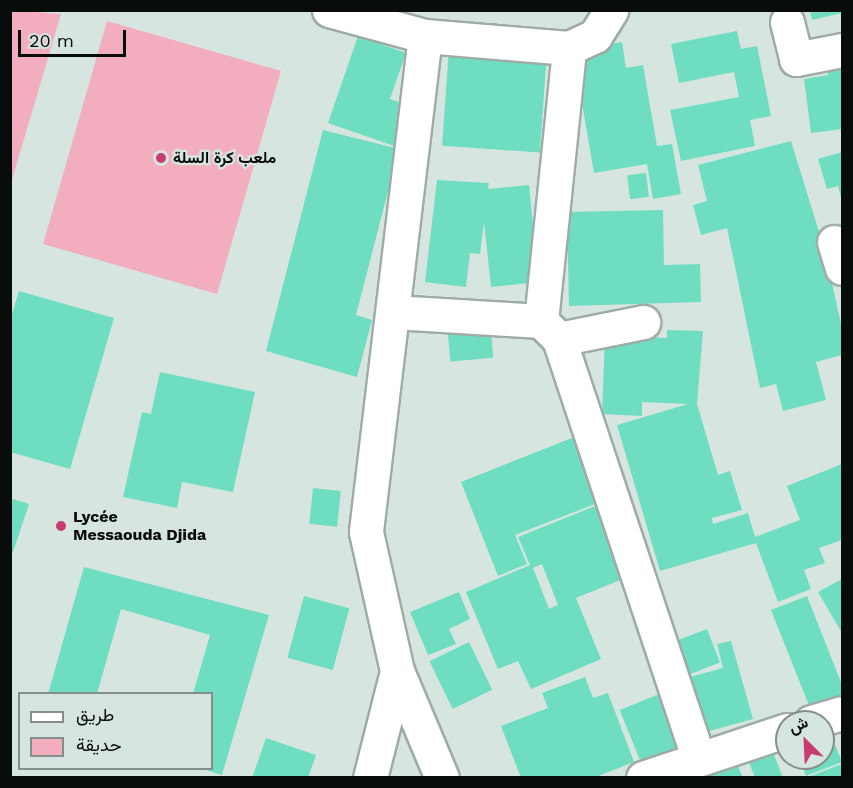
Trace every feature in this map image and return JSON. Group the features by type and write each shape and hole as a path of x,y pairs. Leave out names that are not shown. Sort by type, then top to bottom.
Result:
{"street":[{"path":"329,10 425,36 569,48 595,36 611,10"},
{"path":"787,22 796,59 843,50"},
{"path":"425,36 366,532 397,671 442,777"},
{"path":"569,48 550,330 698,757"},
{"path":"393,312 550,330 643,322"},
{"path":"370,777 397,671"},
{"path":"643,777 698,757 775,734"}],"green space":[{"path":"10,11 61,14 11,183"},
{"name":"ملعب كرة السلة","path":"107,21 281,71 217,294 43,244"}],"building":[{"path":"810,10 842,10 842,13 812,20"},
{"path":"737,31 741,49 757,46 771,116 750,120 755,146 681,161 670,110 739,97 734,72 679,83 671,44"},
{"path":"358,36 406,53 390,99 411,106 397,147 328,123"},
{"path":"622,42 626,68 643,65 657,146 672,144 681,194 653,199 647,164 594,173 573,51"},
{"path":"449,47 547,54 540,153 442,146"},
{"path":"842,63 842,129 811,133 804,79 828,75 827,65"},
{"path":"323,130 399,149 356,315 372,320 357,377 266,351"},
{"path":"791,141 824,248 842,328 842,355 816,362 826,400 783,411 776,384 760,388 727,228 701,235 693,205 707,201 698,165"},
{"path":"842,152 842,201 838,186 827,189 818,159"},
{"path":"646,173 649,197 630,199 627,175"},
{"path":"437,180 489,183 488,189 529,185 539,282 491,287 484,222 480,254 470,253 466,287 425,282"},
{"path":"663,210 664,265 700,264 701,302 569,306 567,212"},
{"path":"19,291 114,318 70,469 10,452 10,320"},
{"path":"490,321 493,358 450,362 447,325"},
{"path":"667,330 703,331 697,404 718,475 730,471 742,510 712,518 713,524 748,513 755,537 800,520 787,486 842,464 842,540 819,548 825,563 804,570 811,589 778,602 756,543 660,571 617,425 688,404 642,402 642,416 602,414 605,335 667,338"},
{"path":"160,372 255,392 233,492 182,482 177,508 123,497 142,412 151,414"},
{"path":"582,434 608,499 515,535 527,564 498,576 461,482"},
{"path":"313,488 341,491 337,527 309,524"},
{"path":"10,498 29,504 13,552 10,551"},
{"path":"600,504 630,576 576,598 601,659 531,689 518,661 498,669 466,592 530,565 518,537","holes":["542,564 558,605 549,609 533,568"]},
{"path":"84,567 269,615 222,775 206,770 213,770 213,692 194,692 210,635 121,609 98,692 49,692"},
{"path":"842,579 842,633 818,592"},
{"path":"459,592 470,619 449,629 456,644 428,655 410,612"},
{"path":"304,596 349,608 333,670 287,658"},
{"path":"807,596 842,685 842,696 810,708 771,610"},
{"path":"707,629 720,663 681,678 668,644"},
{"path":"731,641 753,719 706,732 690,677 723,668 717,644"},
{"path":"469,642 492,690 453,709 429,661"},
{"path":"585,677 593,698 608,693 634,762 593,778 521,778 501,726 548,708 542,693"},
{"path":"667,691 688,744 641,763 620,710"},
{"path":"266,738 316,755 308,778 252,778"},
{"path":"835,744 842,762 835,765"},
{"path":"771,747 775,757 775,770 780,770 783,778 755,778 747,757"},
{"path":"735,759 743,778 691,778"},
{"path":"842,764 842,778 808,778 826,770 835,770 835,767"},
{"path":"804,770 821,770 806,776"}],"place":[{"name":"ملعب كرة السلة","path":"161,158"},
{"name":"Lycée Messaouda Djida","path":"61,526"}]}
